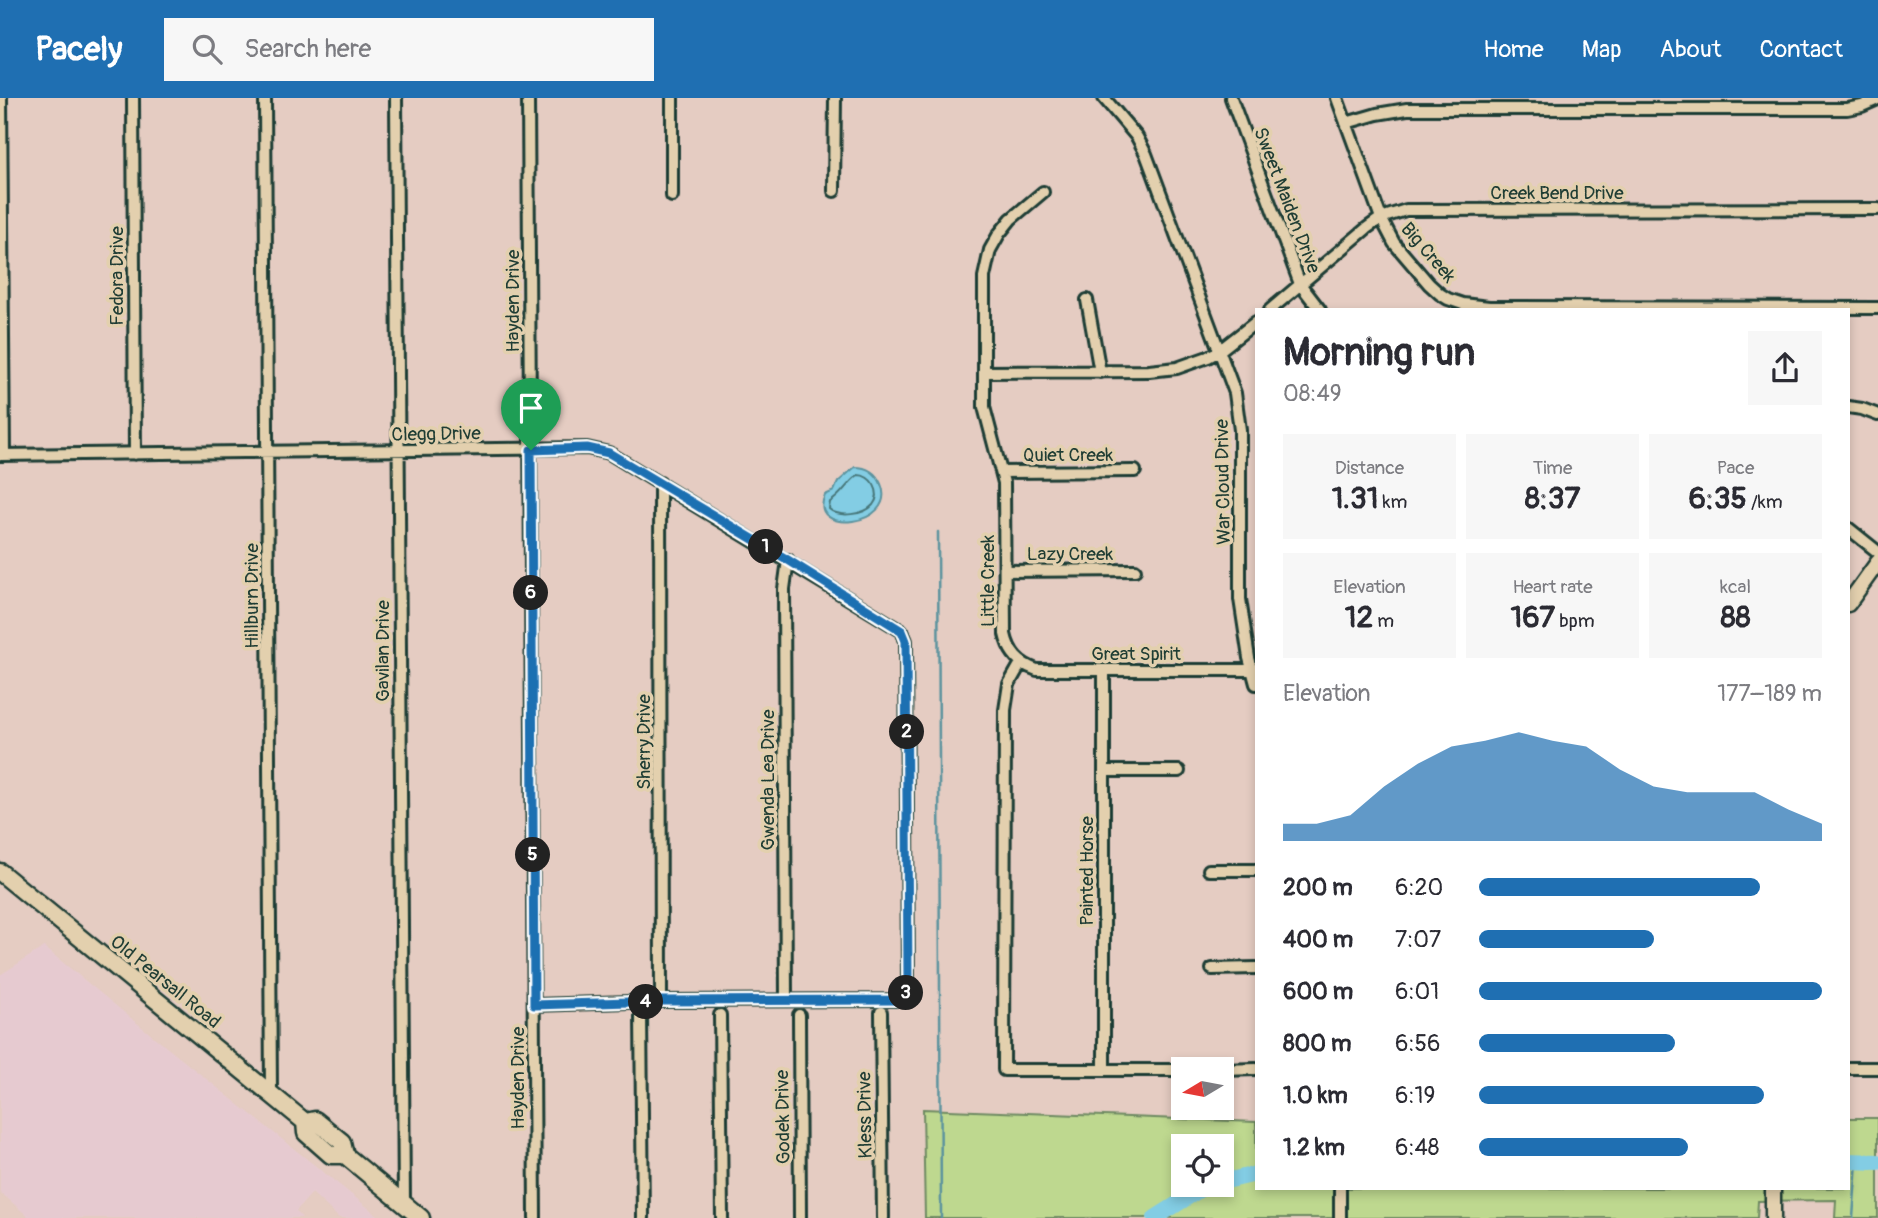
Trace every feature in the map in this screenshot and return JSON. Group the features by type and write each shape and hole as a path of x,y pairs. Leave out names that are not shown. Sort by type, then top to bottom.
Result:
{"main road":[{"name":"Old Pearsall Road","path":"0,872 305,1122 315,1120 342,1142 345,1155 422,1218"}],"street":[{"path":"1,98 2,455"},
{"name":"Fedora Drive","path":"133,98 135,454"},
{"name":"Hillburn Drive","path":"265,98 271,1094"},
{"name":"Gavilan Drive","path":"396,98 404,1203"},
{"name":"Hayden Drive","path":"528,98 536,1218"},
{"path":"672,98 673,196"},
{"path":"834,191 835,98"},
{"name":"War Cloud Drive","path":"1104,98 1137,137 1146,154 1235,393 1240,430 1240,599 1255,680"},
{"name":"Sweet Maiden Drive","path":"1231,98 1300,284 1318,308"},
{"name":"Big Creek","path":"1336,98 1381,218 1394,243 1429,284 1448,299 1489,307 1878,308"},
{"path":"1346,123 1407,109 1847,109 1878,99"},
{"name":"Little Creek","path":"1021,663 1010,650 1005,634 1005,505 1002,472 984,407 984,277 994,242 1005,226 1043,192"},
{"name":"Creek Bend Drive","path":"1272,308 1381,218 1414,209 1878,209"},
{"path":"1087,300 1100,372"},
{"path":"984,372 1161,370 1189,364 1219,351 1255,322"},
{"path":"1850,407 1878,415"},
{"name":"Clegg Drive","path":"2,455 587,448 604,450 902,631 906,641 907,682 906,994 896,1000 786,1000"},
{"name":"Quiet Creek","path":"1002,472 1135,471"},
{"name":"Sherry Drive","path":"660,483 661,1001"},
{"path":"1850,530 1878,552"},
{"name":"Gwenda Lea Drive","path":"786,1000 784,589 788,560"},
{"path":"1850,601 1878,562"},
{"name":"Lazy Creek","path":"1005,571 1135,570"},
{"path":"1021,663 1009,684 1005,710 1004,1070 1171,1070"},
{"name":"Great Spirit","path":"1021,663 1045,671 1252,670"},
{"name":"Painted Horse","path":"1104,671 1104,1070"},
{"path":"1104,771 1179,771"},
{"path":"1209,870 1255,870"},
{"path":"1212,968 1255,968"},
{"path":"534,1005 786,1000"},
{"name":"Kless Drive","path":"881,1012 883,1218"},
{"path":"641,1015 643,1218"},
{"path":"720,1015 722,1218"},
{"name":"Godek Drive","path":"799,1015 800,1218"},
{"path":"1850,1068 1878,1068"},
{"path":"1234,1070 1255,1069"},
{"path":"1340,1190 1340,1217"},
{"path":"1773,1191 1773,1218"}],"shaded area":[{"path":"44,947 381,1218 339,1218 312,1193 296,1211 302,1218 30,1218 0,1192 0,975"}],"green space":[{"path":"923,1109 1255,1122 1255,1190 1850,1190 1850,1118 1878,1118 1878,1218 1835,1218 1836,1200 1758,1201 1757,1218 925,1218"}],"water":[{"path":"855,467 871,471 877,476 883,498 877,510 853,521 839,521 828,517 823,508 825,495 834,491 838,482"}],"waterway":[{"path":"938,532 941,1218"},
{"path":"1850,1161 1878,1162"},
{"path":"1853,1218 1857,1161"},
{"path":"1234,1179 1255,1174"},
{"path":"1155,1218 1188,1197"}],"route":[{"path":"531,450 604,450 902,631 906,641 908,981 906,994 901,998 534,1005 531,450"}]}
